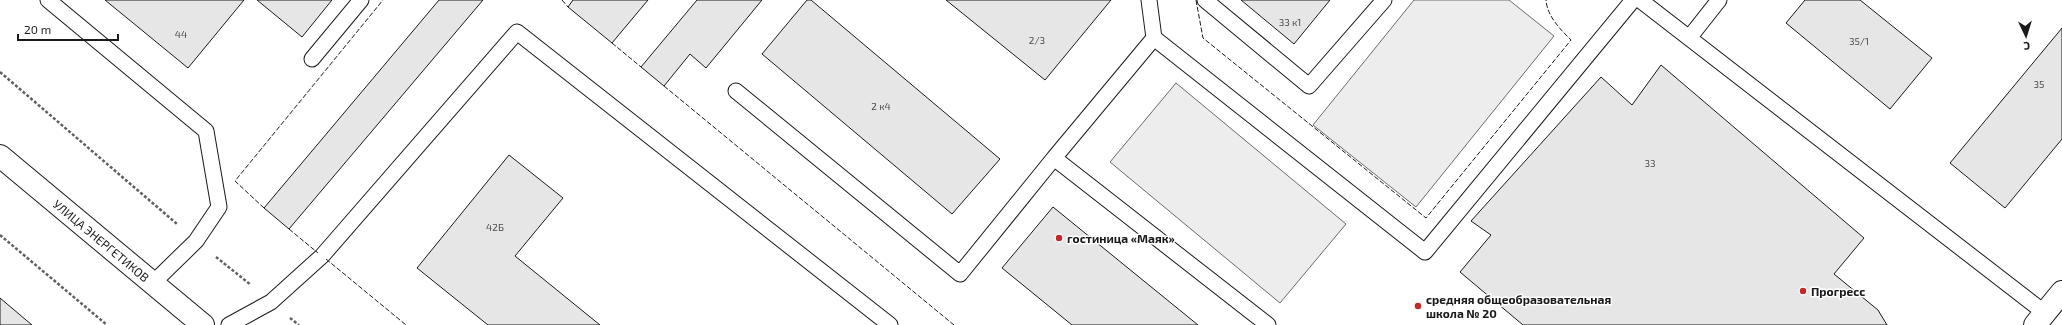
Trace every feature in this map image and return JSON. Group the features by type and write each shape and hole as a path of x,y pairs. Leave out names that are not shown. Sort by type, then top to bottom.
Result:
{"street":[{"name":"УЛИЦА ЭНЕРГЕТИКОВ","path":"0,156 203,325"},
{"path":"2040,319 2062,292"}],"lane":[{"path":"48,0 206,131 219,207 196,241 153,283"},
{"path":"312,59 361,0"},
{"path":"1148,0 1154,38 1425,252 1633,0"},
{"path":"1205,0 1310,86 1384,0"},
{"path":"1640,0 2040,319"},
{"path":"1689,38 1719,0"},
{"path":"229,325 271,302 322,256 517,32 890,325"},
{"path":"736,91 960,274 1154,38"},
{"path":"1054,158 1268,325"}],"path":[{"path":"0,72 196,241 299,325"},
{"path":"0,235 107,325"}],"shaded area":[{"path":"1414,0 1509,0 1554,36 1416,207 1313,125"},
{"path":"1176,83 1346,224 1280,303 1110,162"}],"building":[{"path":"105,0 244,0 188,68"},
{"path":"257,0 332,0 302,37"},
{"path":"439,0 483,0 289,229 264,208"},
{"path":"573,0 648,0 612,43 568,7"},
{"path":"697,0 762,0 706,68 690,54 664,86 641,67"},
{"path":"807,0 811,0 1000,159 952,214 762,54"},
{"path":"946,0 1111,0 1045,80"},
{"path":"1241,0 1330,0 1294,44"},
{"path":"1805,0 1860,0 1932,58 1890,109 1786,23"},
{"path":"2062,28 2062,139 2005,208 1950,163"},
{"path":"1661,65 1864,238 1834,274 1878,310 1887,325 1523,325 1460,272 1491,235 1471,221 1601,77 1632,105"},
{"path":"509,155 563,198 515,256 600,325 488,325 417,268"},
{"name":"гостиница «Маяк»","path":"1053,207 1198,325 1072,325 1002,268"},
{"path":"0,298 32,325 0,325"}],"fence":[{"path":"264,208 235,181 383,0"},
{"path":"562,0 568,7"},
{"path":"1196,0 1203,38 1426,218 1571,40 1551,17 1546,0"},
{"path":"612,43 641,67"},
{"path":"664,86 954,325"},
{"path":"289,229 318,253"},
{"path":"326,259 406,325"}],"place":[{"name":"гостиница «Маяк»","path":"1059,238"},
{"name":"Прогресс","path":"1803,291"},
{"name":"средняя общеобразовательная школа № 20","path":"1418,306"}]}
